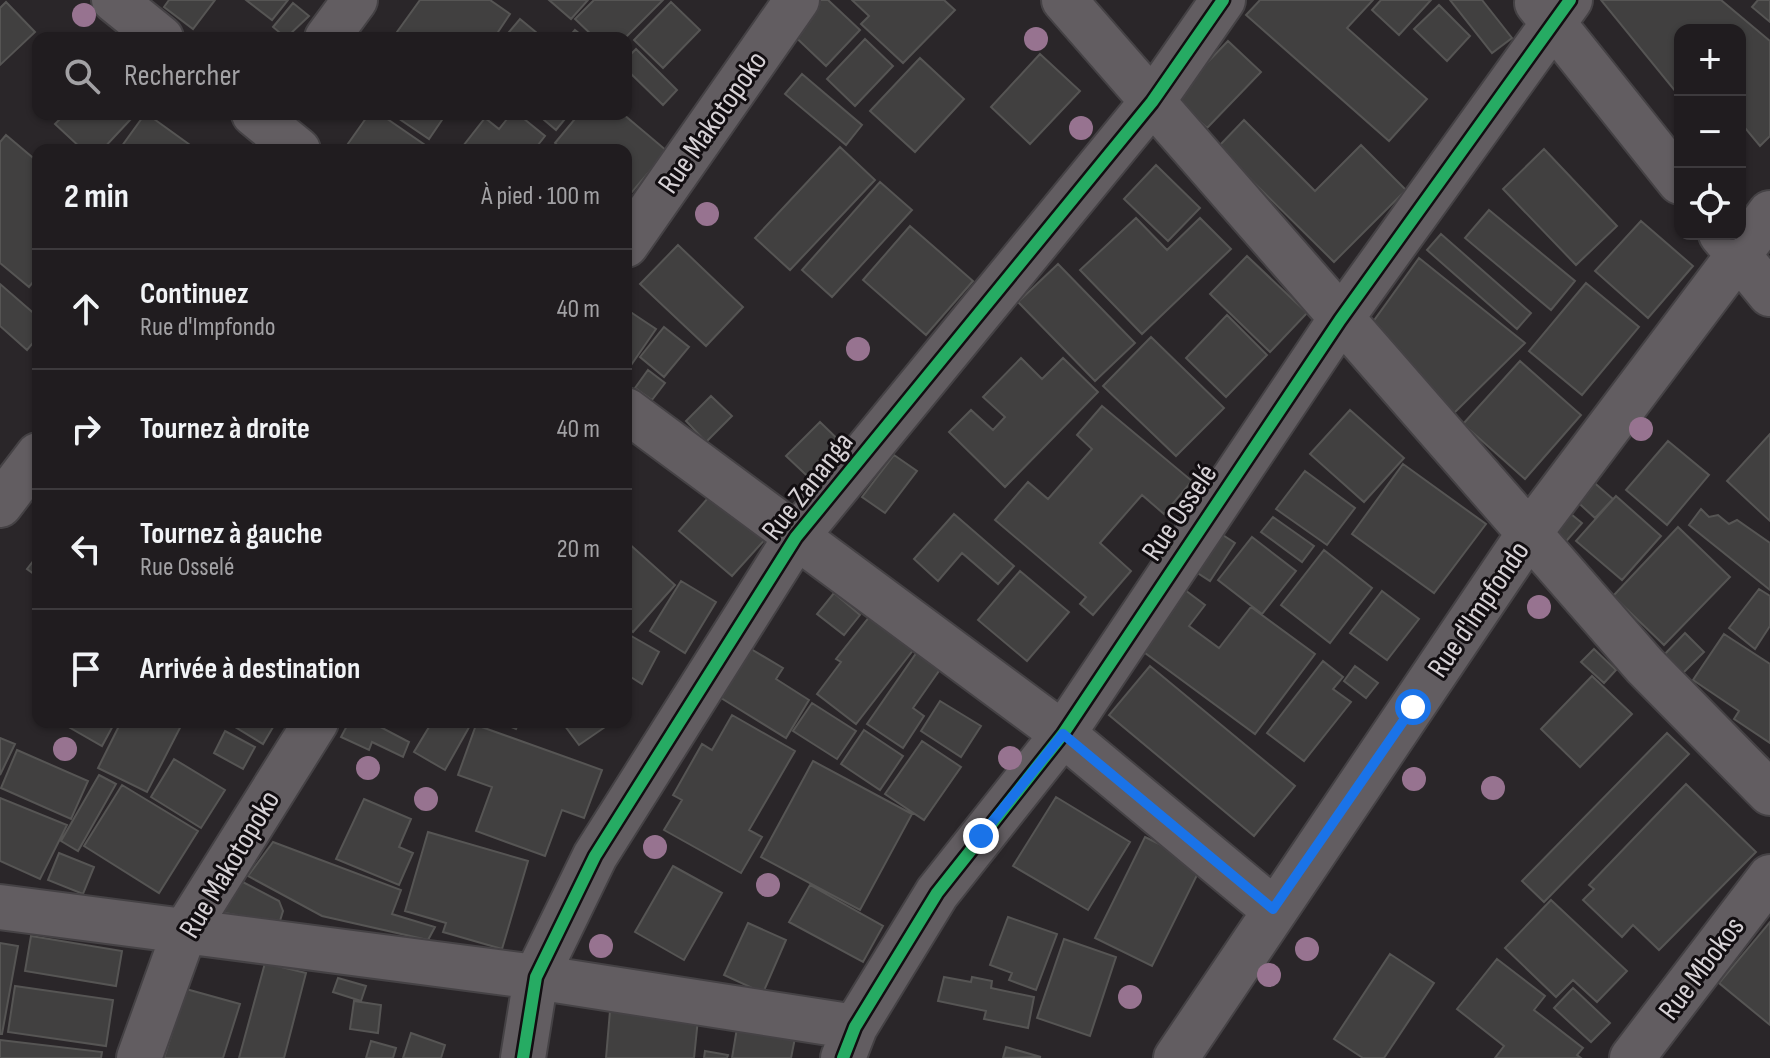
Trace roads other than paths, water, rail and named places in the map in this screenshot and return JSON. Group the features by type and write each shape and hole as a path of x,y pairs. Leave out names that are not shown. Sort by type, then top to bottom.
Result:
{"street":[{"path":"114,0 154,32"},
{"path":"331,32 355,0"},
{"name":"Rue Makotopoko","path":"632,236 797,0"},
{"path":"1064,0 1645,666 1770,793"},
{"name":"Rue Zananga","path":"523,1058 536,977 595,856 796,537 1152,102 1223,0"},
{"path":"1553,8 1674,174"},
{"name":"Rue Osselé","path":"849,1042 937,893 1063,734 1553,8"},
{"path":"260,125 289,144"},
{"name":"Rue d'Impfondo","path":"1176,1058 1273,909 1730,245 1770,213"},
{"path":"1730,245 1770,294"},
{"path":"632,414 1063,734 1273,909"},
{"path":"0,505 32,463"},
{"name":"Rue Makotopoko","path":"139,1058 184,933 312,728"},
{"name":"Rue Mbokos","path":"1632,1058 1770,877"},
{"path":"0,907 536,977 849,1042"}]}
